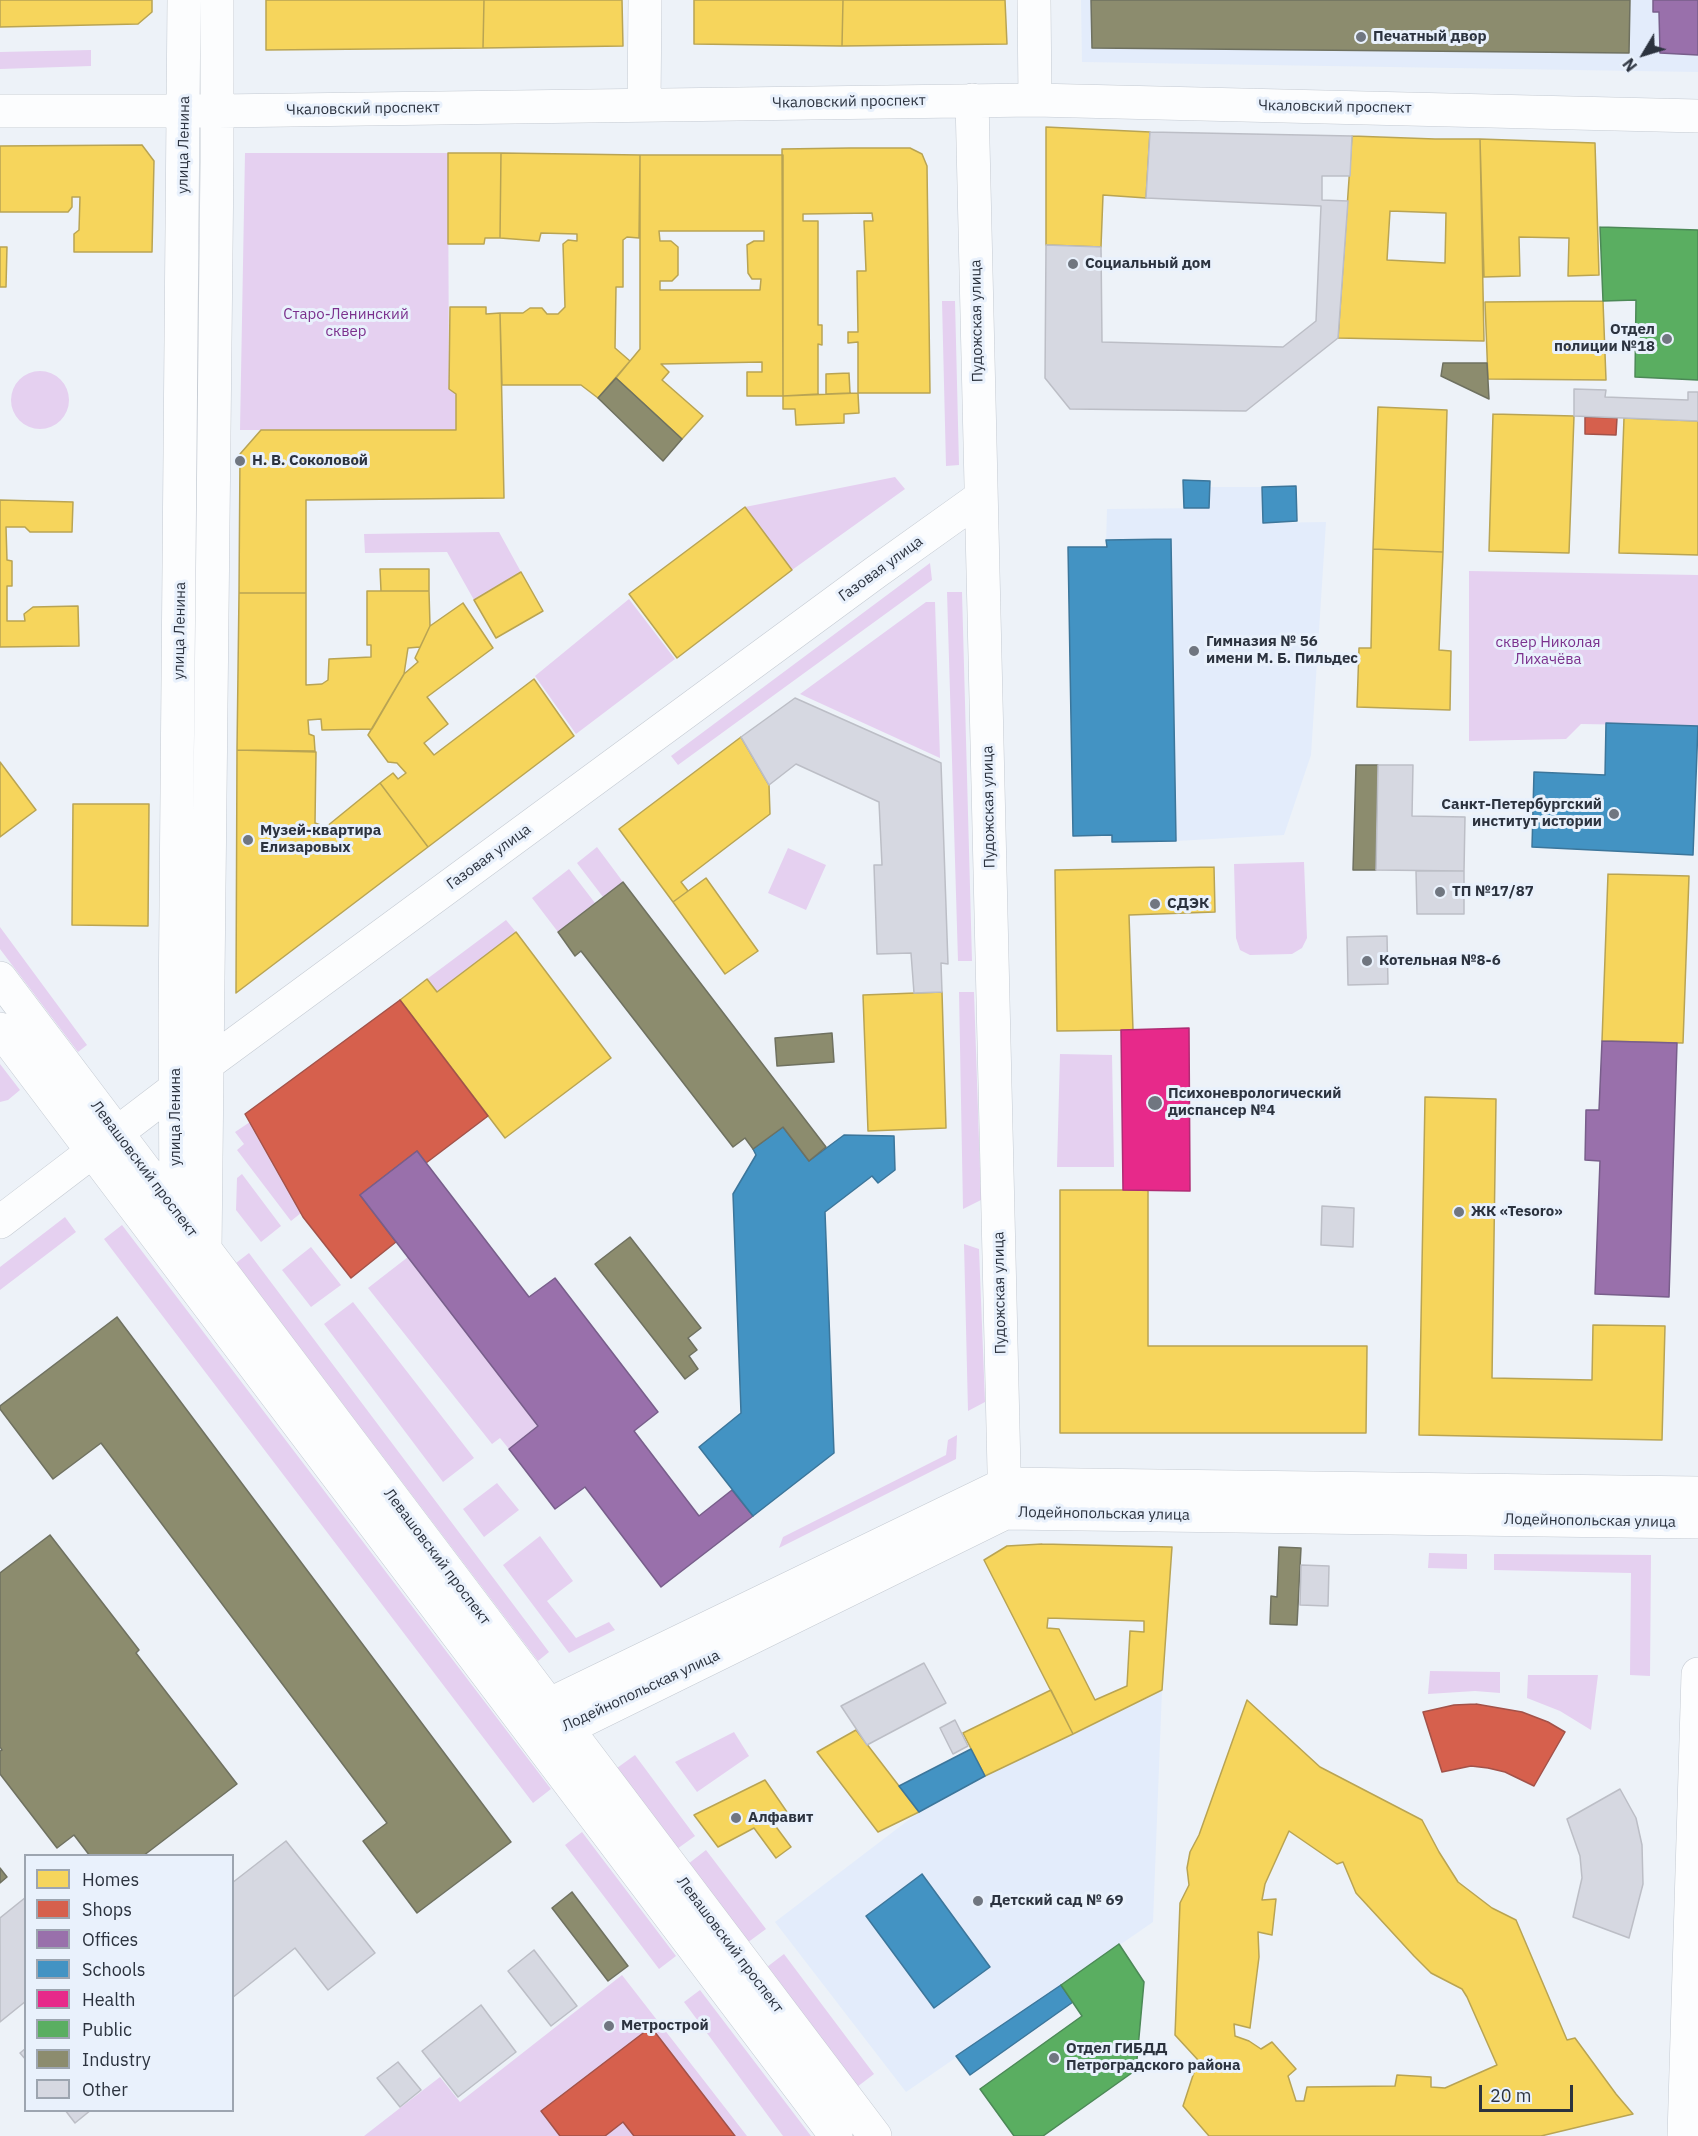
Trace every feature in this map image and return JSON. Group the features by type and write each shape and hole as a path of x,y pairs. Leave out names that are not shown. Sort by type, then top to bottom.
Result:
{"street":[{"name":"улица Ленина","path":"184,0 175,1088 176,1211 190,1255"},
{"name":"улица Ленина","path":"190,1255 206,1065 218,111 217,0"},
{"path":"644,105 645,0"},
{"path":"1034,0 1035,100"},
{"name":"Пудожская улица","path":"972,100 1005,1498"},
{"name":"Чкаловский проспект","path":"0,111 218,111 1035,100 1698,116"},
{"name":"Газовая улица","path":"0,1222 206,1065 981,497"},
{"name":"Левашовский проспект","path":"0,978 104,1142 549,1722 875,2136"},
{"name":"Левашовский проспект","path":"0,1029 104,1142 176,1211"},
{"name":"Лодейнопольская улица","path":"549,1722 1005,1498 1698,1493"},
{"name":"Лодейнопольская улица","path":"1005,1498 1698,1522"},
{"path":"1684,2136 1698,1674"},
{"name":"Левашовский проспект","path":"549,1722 836,2136"}],"shaded area":[{"name":"Печатный двор","path":"1081,0 1698,0 1698,72 1082,62"},
{"name":"Гимназия № 56 имени М. Б. Пильдес","path":"1209,487 1262,487 1263,523 1326,522 1311,755 1284,835 1112,842 1112,835 1073,836 1068,547 1106,546 1107,509 1209,508"},
{"name":"Детский сад № 69","path":"1162,1690 1153,1922 906,2092 775,1922 919,1812 985,1776"}],"green space":[{"path":"91,50 91,66 0,69 0,52"},
{"name":"Старо-Ленинский сквер","path":"245,153 448,153 449,389 456,394 456,430 240,430"},
{"path":"942,301 955,301 959,465 946,466"},
{"path":"40,371 51,373 61,379 67,389 69,400 67,411 61,421 51,427 40,429 29,427 19,421 13,411 11,400 13,389 19,379 29,373"},
{"path":"895,477 905,489 792,570 745,507"},
{"path":"499,532 521,572 474,600 447,552 365,553 364,534"},
{"path":"930,563 932,580 678,765 671,756"},
{"name":"сквер Николая Лихачёва","path":"1469,571 1698,575 1698,726 1581,724 1566,739 1469,741"},
{"path":"947,592 962,592 972,961 958,961"},
{"path":"629,599 675,659 576,734 535,676"},
{"path":"926,602 935,602 940,758 800,694"},
{"path":"597,847 623,882 603,897 577,863"},
{"path":"788,848 826,865 806,910 768,893"},
{"path":"1304,862 1307,938 1302,948 1292,954 1250,955 1240,950 1236,938 1234,864"},
{"path":"569,869 595,903 558,932 532,898"},
{"path":"506,920 516,932 437,992 427,979"},
{"path":"0,927 87,1045 78,1052 0,949"},
{"path":"959,992 974,992 981,1200 963,1209"},
{"path":"1060,1054 1112,1055 1114,1167 1057,1167"},
{"path":"0,1064 20,1090 8,1100 0,1102"},
{"path":"250,1122 301,1213 291,1221 237,1150 244,1144 235,1132"},
{"path":"242,1174 281,1226 261,1242 236,1210 237,1178"},
{"path":"65,1217 76,1232 0,1290 0,1267"},
{"path":"122,1225 551,1789 533,1803 104,1239"},
{"path":"964,1244 979,1249 985,1402 968,1411"},
{"path":"311,1247 341,1285 311,1307 282,1270"},
{"path":"249,1253 549,1652 538,1661 236,1263"},
{"path":"408,1257 538,1426 509,1449 500,1438 492,1444 368,1288"},
{"path":"353,1302 474,1458 443,1482 324,1324"},
{"path":"957,1435 956,1459 779,1548 783,1537 946,1455 948,1440"},
{"path":"497,1483 519,1510 484,1537 463,1509"},
{"path":"540,1536 573,1581 547,1601 576,1638 609,1622 615,1630 569,1653 503,1565"},
{"path":"1429,1553 1467,1554 1467,1569 1428,1568"},
{"path":"1494,1554 1651,1555 1650,1676 1630,1675 1631,1573 1494,1570"},
{"path":"1430,1671 1500,1672 1500,1693 1475,1691 1428,1694"},
{"path":"1528,1675 1598,1675 1591,1730 1560,1711 1527,1698"},
{"path":"734,1732 749,1756 697,1792 675,1762"},
{"path":"635,1755 695,1836 677,1849 617,1768"},
{"path":"582,1832 676,1956 659,1969 565,1845"},
{"path":"706,1850 766,1929 747,1943 688,1864"},
{"path":"784,1954 874,2074 857,2087 767,1967"},
{"name":"Метрострой","path":"622,1975 747,2136 364,2136 440,2077 460,2102"},
{"path":"700,1990 811,2136 783,2136 684,2002"}],"building: Homes":[{"path":"0,0 152,0 152,12 138,24 0,27"},
{"path":"266,0 484,0 483,48 266,50"},
{"path":"484,0 622,0 623,46 483,48"},
{"path":"694,0 843,0 842,46 694,44"},
{"path":"843,0 1005,0 1007,44 842,46"},
{"path":"1046,127 1150,132 1146,198 1103,195 1101,247 1046,245"},
{"path":"1352,136 1480,139 1484,341 1338,338","holes":["1390,211 1446,213 1445,263 1387,260"]},
{"path":"1480,139 1595,143 1599,275 1568,276 1569,238 1519,237 1520,276 1484,277"},
{"path":"142,145 154,161 152,252 74,252 74,234 79,230 80,197 72,197 72,207 68,212 0,212 0,146"},
{"path":"910,148 922,154 927,166 930,393 858,393 858,342 848,343 848,332 858,332 857,271 866,271 864,221 873,221 872,213 803,214 803,221 818,221 818,325 822,325 822,345 818,344 818,394 783,396 782,149"},
{"path":"448,153 501,153 500,238 485,238 484,244 448,244"},
{"path":"501,153 640,155 639,238 627,237 623,240 623,287 616,287 615,348 630,361 598,398 581,385 502,385 500,313 523,313 530,308 542,308 547,314 558,314 565,307 563,244 568,240 577,241 577,234 541,233 539,241 500,238"},
{"path":"640,155 783,155 783,396 747,396 747,372 762,372 762,362 661,364 669,372 662,380 703,416 682,439 616,378 640,349","holes":["659,231 764,231 764,241 754,241 747,245 748,273 752,279 761,279 760,290 660,290 660,281 672,281 678,275 678,247 671,241 660,241"]},
{"path":"0,247 7,247 6,287 0,287"},
{"path":"1603,301 1606,380 1488,379 1485,302"},
{"path":"450,307 486,307 486,314 500,313 504,498 306,500 306,593 239,593 240,454 261,430 456,430 456,394 449,389"},
{"path":"849,373 850,393 826,394 826,374"},
{"path":"858,393 859,413 844,414 844,423 796,425 795,409 783,409 783,396"},
{"path":"1378,407 1447,410 1443,552 1373,549"},
{"path":"1493,414 1574,416 1569,553 1489,551"},
{"path":"1624,418 1698,421 1698,555 1619,553"},
{"path":"0,500 73,502 72,532 30,532 25,527 6,527 7,560 12,561 12,586 7,586 7,621 25,621 24,614 33,607 78,606 79,646 0,647"},
{"path":"745,507 792,570 677,658 629,594"},
{"path":"1373,549 1443,552 1439,650 1451,651 1450,710 1357,707 1359,648 1371,648"},
{"path":"380,569 429,569 429,591 381,591"},
{"path":"521,572 543,611 496,638 474,600"},
{"path":"367,591 429,591 430,626 420,647 408,648 404,674 372,729 322,730 321,719 308,720 309,734 314,736 315,751 237,750 239,593 306,593 306,685 322,684 328,680 329,659 371,657 371,645 367,645"},
{"path":"463,603 493,648 427,697 448,724 424,743 434,755 534,679 574,736 428,847 380,783 393,773 398,779 406,773 397,763 388,762 368,735 404,674 418,662 415,658 430,626"},
{"path":"741,737 769,785 770,814 681,882 688,891 673,902 619,829"},
{"path":"237,750 316,752 315,823 326,827 380,783 428,847 236,993"},
{"path":"0,762 36,810 0,837"},
{"path":"73,804 149,804 148,926 72,925"},
{"path":"1214,867 1215,912 1129,915 1133,1030 1057,1031 1055,870"},
{"path":"1608,874 1689,876 1683,1043 1602,1041"},
{"path":"706,878 758,951 725,974 673,902"},
{"path":"516,932 611,1058 505,1138 400,1000 427,979 437,992"},
{"path":"942,992 946,1128 868,1131 863,995"},
{"name":"ЖК «Tesoro»","path":"1425,1097 1496,1099 1492,1378 1592,1380 1593,1325 1665,1326 1662,1440 1419,1435"},
{"path":"1060,1190 1148,1190 1148,1346 1367,1346 1366,1433 1060,1433"},
{"path":"1042,1544 1172,1547 1162,1690 1073,1734 984,1560 1007,1546","holes":["1048,1618 1144,1621 1144,1632 1130,1631 1127,1686 1095,1700 1059,1629 1047,1628"]},
{"path":"1051,1690 1073,1734 985,1776 963,1733"},
{"path":"1247,1700 1320,1767 1422,1820 1458,1882 1492,1908 1516,1920 1567,2040 1575,2038 1633,2114 1541,2136 1209,2136 1183,2106 1198,2060 1175,2035 1180,1903 1189,1885 1187,1868 1190,1852 1199,1835","holes":["1289,1831 1337,1864 1343,1862 1356,1893 1414,1956 1431,1973 1462,1989 1497,2065 1445,2088 1431,2087 1431,2077 1397,2075 1395,2086 1307,2087 1304,2101 1296,2101 1288,2076 1296,2069 1272,2042 1261,2049 1235,2036 1234,2024 1250,2028 1259,1957 1258,1932 1272,1935 1276,1899 1262,1900 1265,1884"]},
{"path":"856,1730 919,1812 878,1832 817,1752"},
{"name":"Алфавит","path":"765,1780 787,1812 771,1820 791,1847 776,1858 754,1828 718,1847 694,1815"}],"building: Shops":[{"path":"1585,417 1617,418 1616,435 1585,434"},
{"path":"400,1000 488,1116 426,1163 417,1151 360,1195 396,1242 351,1278 303,1217 245,1114"},
{"path":"1476,1704 1522,1712 1548,1722 1565,1732 1534,1786 1505,1772 1488,1768 1471,1766 1442,1772 1423,1712 1454,1705"},
{"path":"651,2027 735,2136 634,2136 623,2122 605,2136 560,2136 541,2111"}],"building: Offices":[{"path":"1653,0 1698,0 1698,55 1660,53 1659,12 1653,12"},
{"path":"1602,1041 1677,1043 1669,1297 1595,1294 1600,1161 1585,1160 1586,1110 1599,1110"},
{"path":"417,1151 529,1297 555,1278 658,1412 634,1431 699,1516 732,1490 753,1516 661,1587 585,1487 555,1509 509,1449 538,1426 360,1195"}],"building: Schools":[{"path":"1183,480 1210,481 1209,508 1184,508"},
{"path":"1296,486 1297,521 1263,523 1262,487"},
{"path":"1171,539 1176,841 1112,842 1112,835 1073,836 1068,547 1107,547 1106,540"},
{"name":"Санкт-Петербургский институт истории","path":"1606,723 1698,726 1693,855 1532,847 1534,772 1605,775"},
{"path":"783,1127 809,1161 844,1135 894,1136 895,1170 878,1183 872,1176 825,1212 834,1453 753,1516 699,1447 741,1413 733,1194 756,1155 753,1149"},
{"path":"971,1749 985,1776 919,1812 899,1786"},
{"path":"922,1874 990,1967 934,2008 866,1916"},
{"path":"1061,1985 1073,2002 970,2075 956,2056"}],"building: Health":[{"name":"Психоневрологический диспансер №4","path":"1189,1028 1190,1191 1123,1190 1121,1030"}],"building: Public":[{"name":"Отдел полиции №18","path":"1600,227 1698,230 1698,380 1635,377 1636,300 1603,301"},
{"path":"1119,1944 1144,1982 1136,2070 1043,2136 1014,2136 980,2089 1082,2016 1061,1985"}],"building: Industry":[{"name":"Печатный двор","path":"1091,0 1630,0 1629,53 1092,48"},
{"path":"1443,363 1487,363 1489,399 1441,376"},
{"path":"616,378 682,439 663,461 598,398"},
{"path":"1356,765 1378,765 1376,870 1353,870"},
{"path":"623,882 826,1147 809,1161 783,1127 753,1149 745,1138 733,1147 581,951 575,956 558,932"},
{"path":"832,1033 834,1062 777,1066 775,1038"},
{"path":"630,1237 701,1328 688,1338 697,1350 689,1356 698,1369 685,1379 595,1264"},
{"path":"117,1317 511,1842 417,1913 363,1841 387,1823 101,1443 53,1479 0,1409 0,1406"},
{"path":"50,1535 139,1650 136,1653 237,1784 146,1854 88,1854 74,1835 57,1848 0,1774 0,1751 2,1750 0,1747 0,1573"},
{"path":"1279,1547 1301,1548 1297,1625 1270,1624 1271,1596 1277,1597"},
{"path":"0,1868 7,1877 0,1883"},
{"path":"572,1892 628,1966 608,1981 552,1908"}],"building: Other":[{"name":"Социальный дом","path":"1150,132 1352,136 1350,176 1322,176 1322,200 1348,201 1338,338 1246,411 1070,409 1045,378 1046,245 1101,247 1102,342 1283,347 1316,321 1321,206 1146,198"},
{"path":"1574,389 1606,390 1605,397 1688,400 1688,392 1698,392 1698,421 1574,416"},
{"path":"795,698 941,763 948,964 941,963 942,992 914,993 911,953 877,954 874,865 882,865 879,802 796,764 769,785 741,737"},
{"path":"1378,765 1413,765 1412,816 1465,817 1464,871 1376,870"},
{"name":"ТП №17/87","path":"1416,871 1464,871 1464,914 1417,914"},
{"name":"Котельная №8-6","path":"1387,936 1388,984 1348,985 1347,937"},
{"path":"1322,1206 1354,1208 1353,1247 1321,1245"},
{"path":"1301,1565 1329,1566 1328,1606 1300,1605"},
{"path":"924,1663 946,1703 867,1745 841,1706"},
{"path":"955,1720 968,1746 953,1754 940,1728"},
{"path":"1620,1789 1636,1818 1642,1845 1643,1884 1629,1938 1573,1917 1582,1878 1580,1856 1567,1819"},
{"path":"286,1841 375,1953 328,1990 295,1948 234,1996 234,1881"},
{"path":"24,1899 24,2003 0,2022 0,1918"},
{"path":"534,1950 577,2006 551,2026 508,1971"},
{"path":"481,2005 516,2052 458,2097 422,2051"},
{"path":"398,2062 421,2090 400,2107 377,2078"},
{"path":"67,2112 89,2112 75,2123"}],"place":[{"name":"Печатный двор","path":"1361,37"},
{"name":"Социальный дом","path":"1073,264"},
{"name":"Отдел полиции №18","path":"1667,339"},
{"name":"Н. В. Соколовой","path":"240,461"},
{"name":"Гимназия № 56 имени М. Б. Пильдес","path":"1194,651"},
{"name":"Санкт-Петербургский институт истории","path":"1614,814"},
{"name":"Музей-квартира Елизаровых","path":"248,840"},
{"name":"ТП №17/87","path":"1440,892"},
{"name":"СДЭК","path":"1155,904"},
{"name":"Котельная №8-6","path":"1367,961"},
{"name":"Психоневрологический диспансер №4","path":"1155,1103"},
{"name":"ЖК «Tesoro»","path":"1459,1212"},
{"name":"Алфавит","path":"736,1818"},
{"name":"Детский сад № 69","path":"978,1901"},
{"name":"Метрострой","path":"609,2026"},
{"name":"Отдел ГИБДД Петроградского района","path":"1054,2058"}]}
